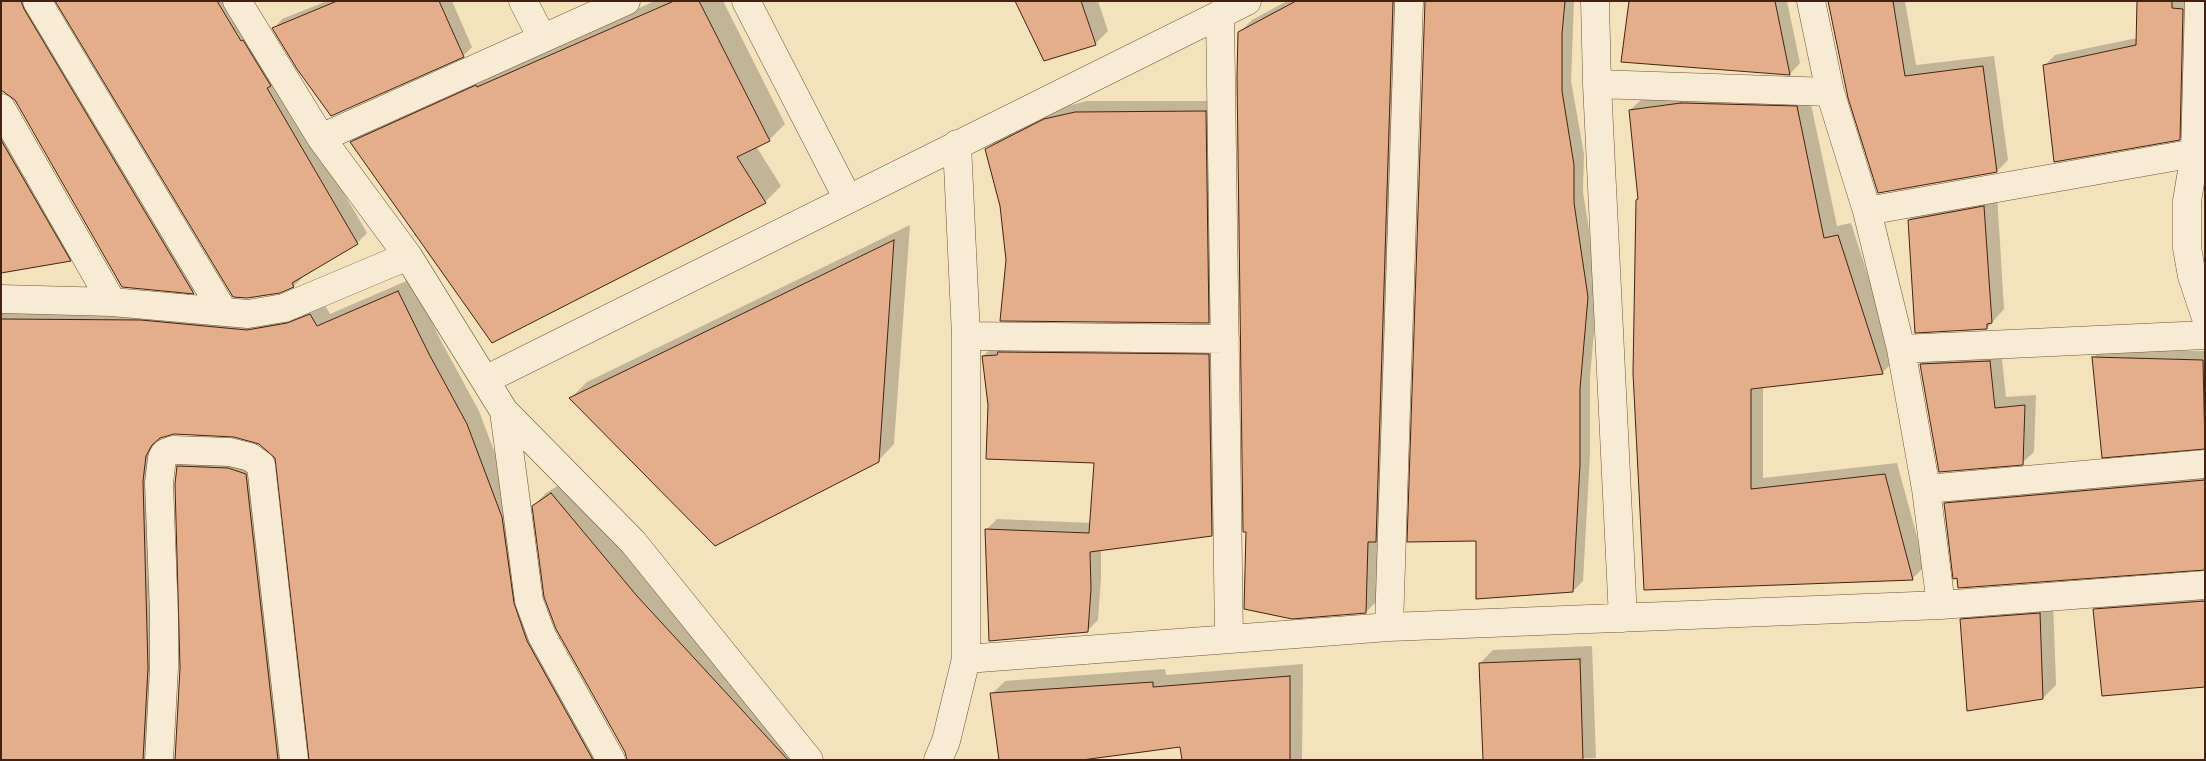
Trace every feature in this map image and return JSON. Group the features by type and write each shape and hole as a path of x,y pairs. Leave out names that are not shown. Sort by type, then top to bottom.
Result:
{"street":[{"path":"38,1 223,311"},
{"path":"237,1 321,138 408,256 504,411 633,542 809,760"},
{"path":"523,1 542,38"},
{"path":"321,138 626,1"},
{"path":"746,1 848,199"},
{"path":"485,380 1247,1"},
{"path":"1389,628 1409,1"},
{"path":"1595,1 1597,84 1624,618"},
{"path":"1811,1 1830,92 1867,211 1901,349 1926,489 1941,605"},
{"path":"2199,1 2198,137 2187,201 2186,248 2192,276 2204,306"},
{"path":"1220,14 1229,638"},
{"path":"1597,84 1830,92"},
{"path":"1,108 112,302"},
{"path":"1867,211 2198,137"},
{"path":"938,760 946,741 966,659 966,336 957,144"},
{"path":"1,299 112,302 248,314 284,308 408,256"},
{"path":"1901,349 2205,335"},
{"path":"966,336 1225,339"},
{"path":"504,411 524,575 529,601 542,636 612,760"},
{"path":"159,760 164,668 164,614 159,483 162,458 166,453 173,450 230,452 250,457 261,465 294,760"},
{"path":"1926,489 2205,464"},
{"path":"966,659 1229,638 1389,628 1941,605 2205,585"}],"building":[{"path":"1,1 21,1 194,294 122,287 15,100 1,90"},
{"path":"55,1 217,1 271,86 267,88 358,244 292,283 294,287 280,293 247,298 233,297"},
{"path":"337,1 439,1 464,57 331,116 297,69 272,28"},
{"path":"674,1 699,1 770,141 737,157 766,203 492,343 350,142 476,85 477,87"},
{"path":"1015,1 1081,1 1096,45 1044,61"},
{"path":"1296,1 1393,1 1376,542 1368,542 1366,613 1292,619 1244,609 1246,532 1243,532 1237,77 1238,32"},
{"path":"1425,1 1565,1 1562,34 1562,91 1574,165 1574,203 1588,297 1580,389 1580,465 1573,592 1476,599 1476,541 1407,542"},
{"path":"1629,1 1775,1 1790,75 1621,62"},
{"path":"1828,1 1893,1 1905,76 1983,66 1997,172 1878,193 1848,98"},
{"path":"2137,1 2172,1 2172,8 2183,9 2180,140 2054,162 2043,65 2136,45"},
{"path":"1681,103 1797,106 1824,238 1838,235 1883,374 1751,389 1751,489 1885,474 1913,580 1644,590 1633,373 1636,200 1638,199 1629,110"},
{"path":"1206,111 1209,323 1000,321 1006,260 1000,206 985,149 1044,119 1075,112"},
{"path":"1,140 71,261 1,273"},
{"path":"1984,206 1992,323 1987,324 1987,329 1915,333 1908,220"},
{"path":"894,240 879,462 715,546 569,398"},
{"path":"398,291 467,424 502,517 514,603 527,641 593,760 309,760 275,458 259,444 234,437 174,434 160,438 152,445 146,456 143,481 148,668 143,760 1,760 1,319 141,320 247,330 287,323 310,314 317,326"},
{"path":"998,352 1209,354 1212,536 1090,552 1091,589 1088,632 989,641 985,529 1089,533 1094,463 986,459 988,405 982,356 997,355"},
{"path":"2092,357 2203,360 2205,449 2102,458"},
{"path":"1990,361 1995,408 2025,405 2023,465 1939,472 1920,364"},
{"path":"177,466 228,468 246,474 278,760 175,760 180,668 175,484"},
{"path":"2205,480 2205,570 1958,588 1957,578 1953,579 1944,503"},
{"path":"551,493 637,596 788,760 627,760 625,752 556,629 544,597 532,506"},
{"path":"2205,601 2205,687 2102,696 2093,609"},
{"path":"2040,613 2043,699 1967,711 1960,619"},
{"path":"1580,659 1583,760 1483,760 1479,663"},
{"path":"1290,676 1290,760 1182,760 1180,747 1082,760 999,760 990,693 1153,682 1153,687"}]}
